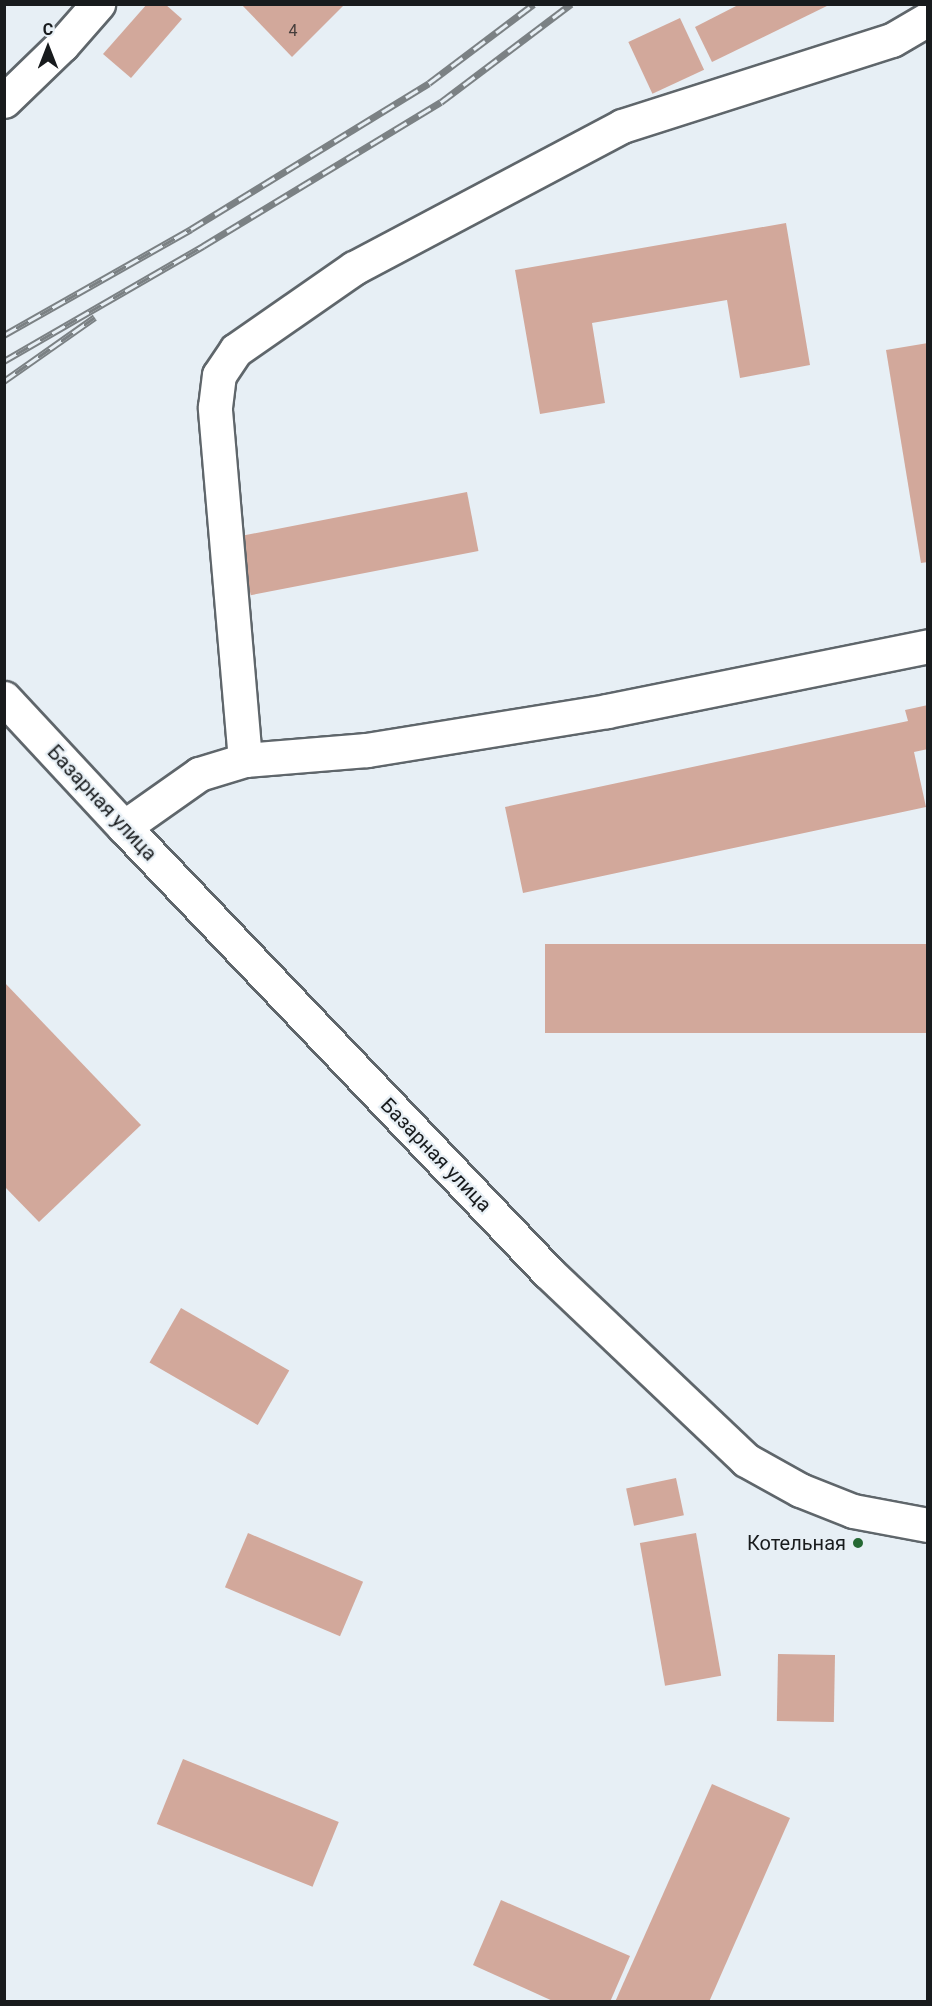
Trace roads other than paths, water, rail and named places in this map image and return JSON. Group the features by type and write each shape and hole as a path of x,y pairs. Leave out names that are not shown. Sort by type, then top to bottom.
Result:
{"street":[{"path":"4,101 98,4"},
{"path":"244,760 215,407 219,375 236,350 354,268 622,126 892,40 927,20"},
{"path":"124,828 199,774 244,760 366,750 607,711 927,645"},
{"name":"Базарная улица","path":"4,698 124,828 548,1272 746,1460 800,1490 853,1511 927,1525"}],"railway":[{"path":"4,335 191,229 429,83 534,4"},
{"path":"4,361 203,246 441,102 571,4"},
{"path":"4,381 95,317"}],"place":[{"name":"Котельная","path":"858,1543"}]}
